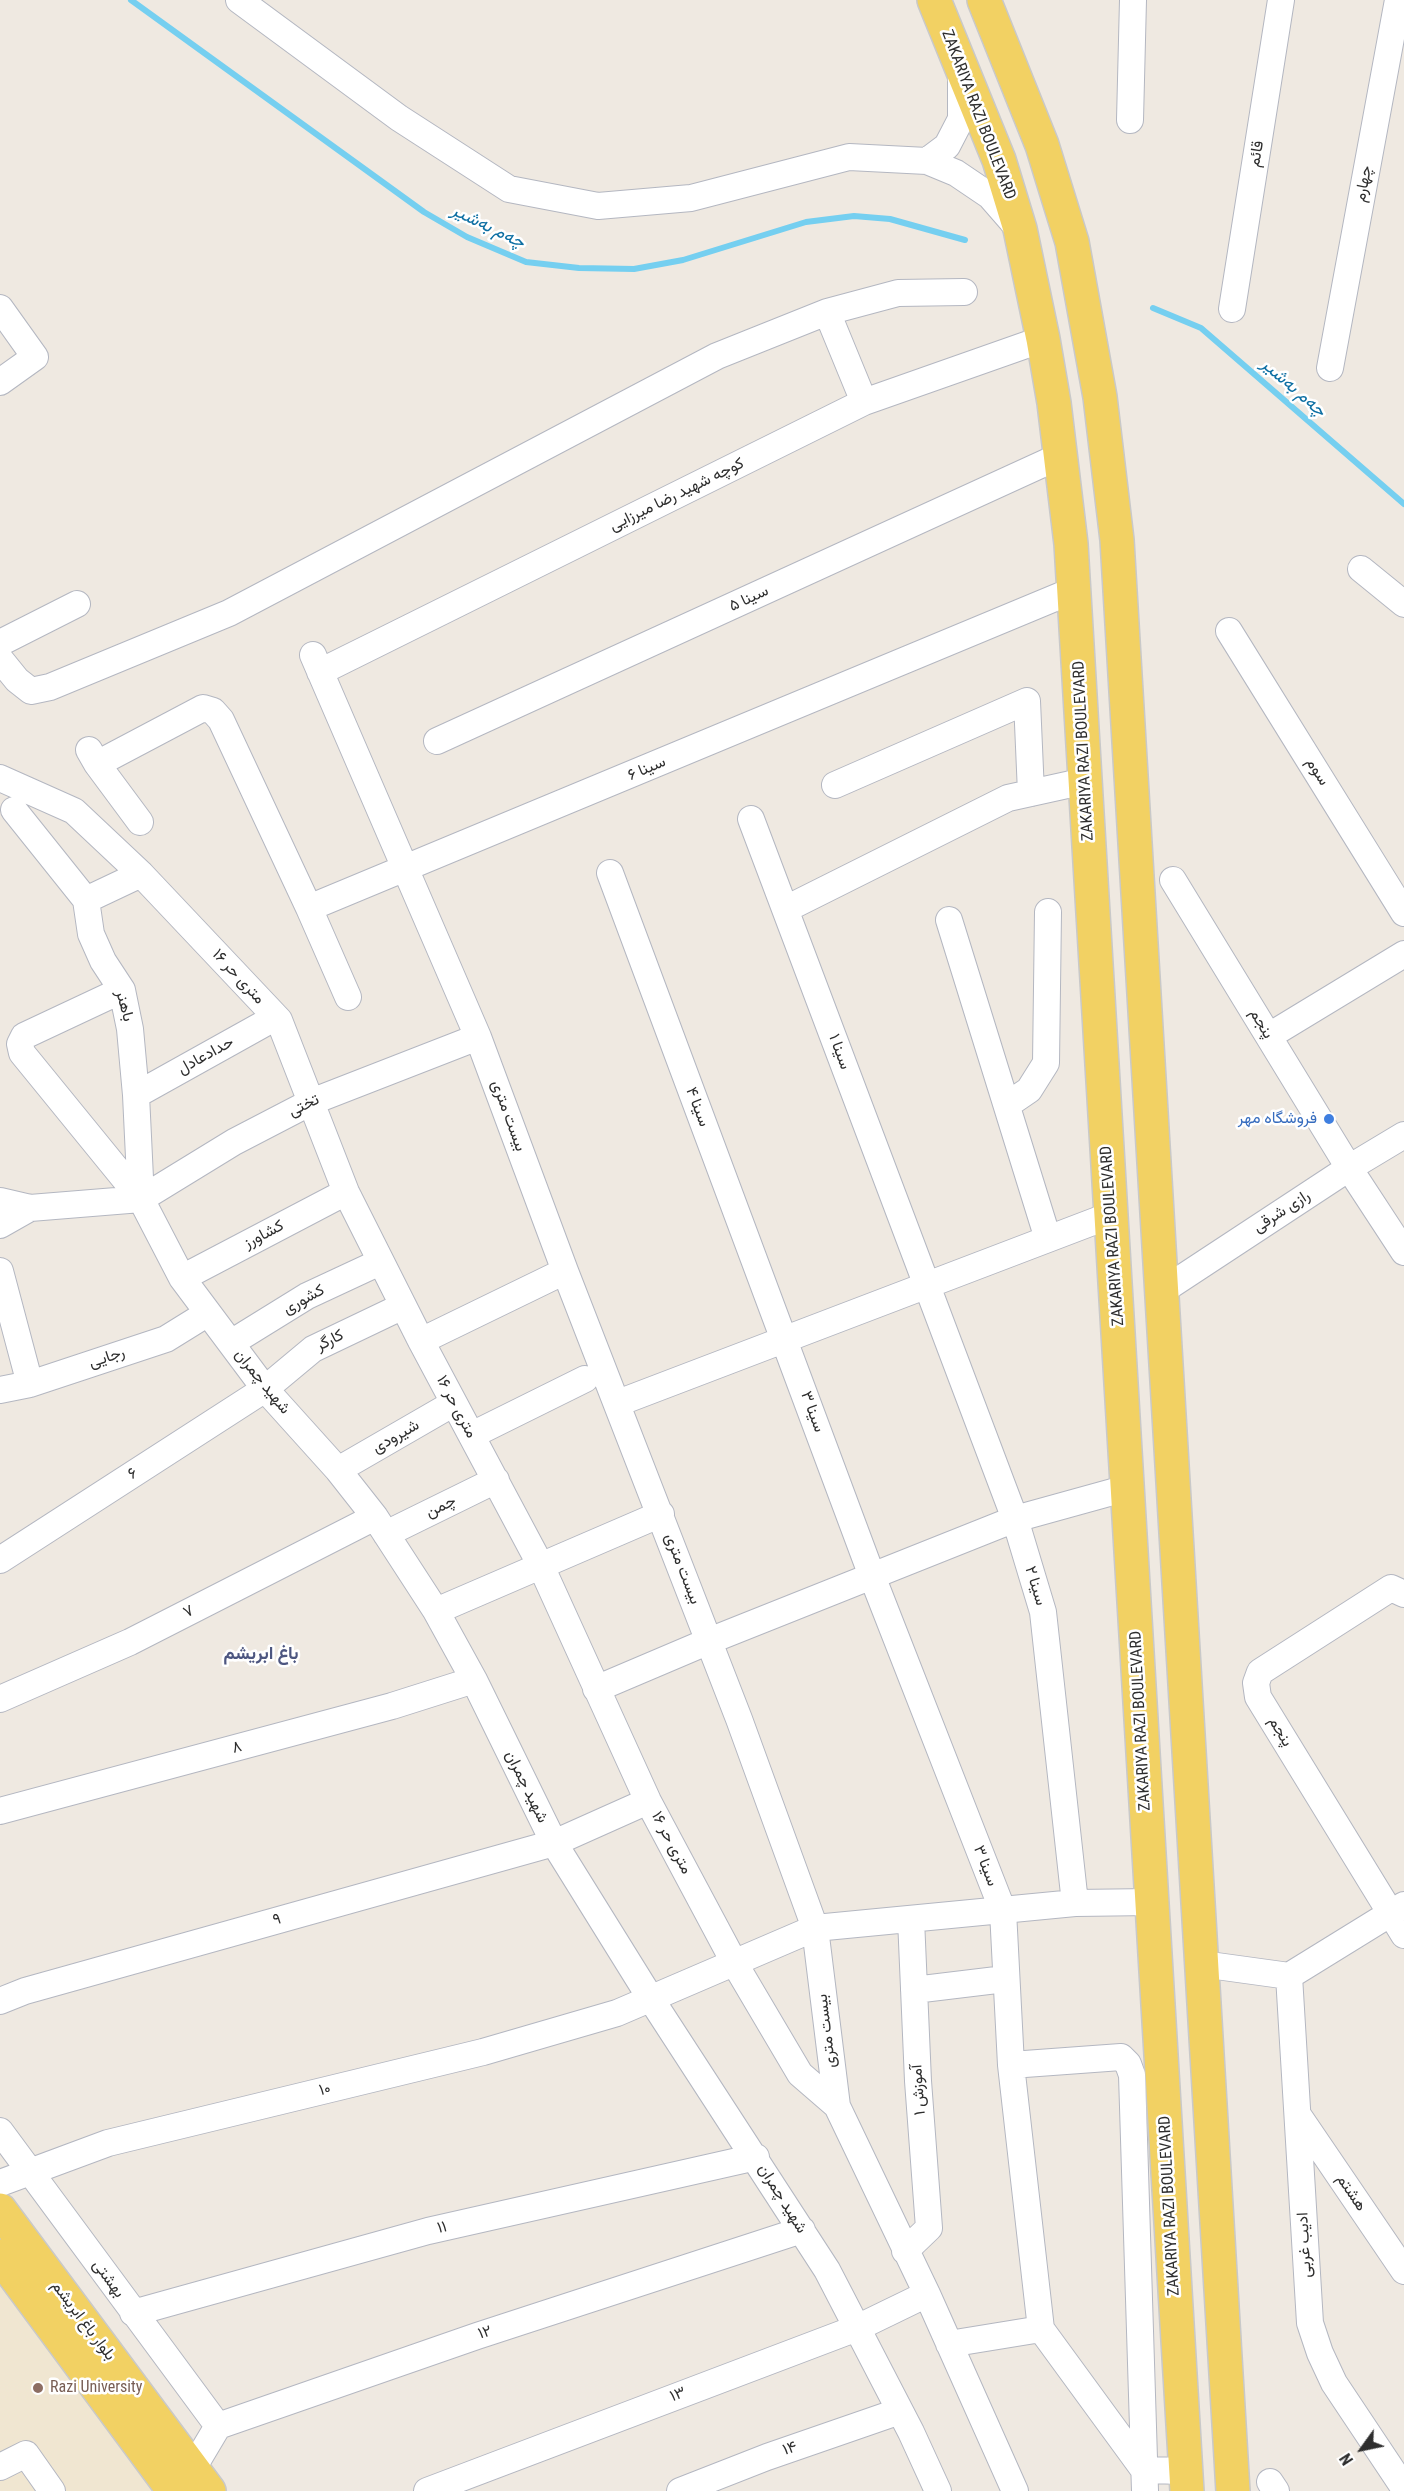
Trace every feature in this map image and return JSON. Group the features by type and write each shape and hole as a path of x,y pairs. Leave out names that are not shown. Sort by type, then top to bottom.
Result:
{"main road":[{"name":"ZAKARIYA RAZI BOULEVARD","path":"934,0 999,160 1020,229 1043,339 1071,544 1152,1902 1148,2107 1186,2481"},
{"path":"984,0 1042,145 1072,242 1100,397 1117,540 1233,2491"},
{"path":"1117,1292 1162,1291"},
{"name":"بلوار باغ ابریشم","path":"0,2210 197,2486"},
{"name":"بلوار باغ ابریشم","path":"0,2256 197,2486"}],"street":[{"path":"239,0 399,118 509,189 598,206 691,198 849,157 927,161 957,173 990,196 1020,229"},
{"path":"1130,120 1133,0"},
{"name":"قائم","path":"1233,309 1281,0"},
{"name":"چهارم","path":"1330,368 1398,0"},
{"path":"927,161 947,146 961,119 961,66"},
{"path":"0,659 16,680 31,691 50,687 229,613 717,357 827,312 898,293 964,292"},
{"path":"0,308 35,357 0,382"},
{"path":"827,312 864,402"},
{"name":"کوچه شهید رضا میرزایی","path":"316,664 864,402 1043,339"},
{"name":"سینا ۵","path":"437,741 1060,456"},
{"path":"1361,569 1404,604"},
{"name":"سینا ۶","path":"309,908 1074,590"},
{"path":"0,643 77,604"},
{"name":"سوم","path":"1229,631 1404,913"},
{"name":"بیست متری","path":"316,664 478,1037 661,1514 815,1928 837,2106 927,2294 1015,2491"},
{"path":"835,785 1027,701 1031,793"},
{"path":"140,822 93,757 203,708 213,711 221,720 348,997"},
{"name":"۱۶ متری حر","path":"0,778 74,811 141,874 279,1020 346,1192 421,1341 542,1566 648,1801 735,1964 800,2074 837,2106"},
{"path":"786,909 1008,798 1085,781"},
{"path":"51,801 7,811 86,900 141,874"},
{"name":"۱ سینا","path":"751,819 926,1286"},
{"name":"سینا ۴","path":"610,873 785,1340"},
{"name":"پنجم","path":"1173,880 1349,1168 1404,1252"},
{"name":"باهنر","path":"86,900 91,934 103,961 122,990 130,1029 141,1199"},
{"path":"1007,1105 1029,1090 1046,1063 1048,912"},
{"path":"949,920 1048,1239"},
{"path":"1269,1036 1404,954"},
{"path":"122,990 24,1036 20,1044 21,1053 141,1199"},
{"name":"حدادعادل","path":"136,1095 276,1017"},
{"name":"تختی","path":"141,1199 234,1142 311,1102 478,1037"},
{"name":"رازی شرقی","path":"1162,1291 1349,1168 1404,1135"},
{"name":"کشاورز","path":"182,1278 346,1192"},
{"path":"0,1201 30,1208 141,1199"},
{"name":"شهید چمران","path":"141,1199 182,1278 265,1389 338,1470 380,1525 436,1611 474,1680 554,1843 651,1999 756,2157 827,2270 900,2411 938,2491"},
{"path":"0,1225 30,1208"},
{"path":"618,1403 1111,1215"},
{"name":"کشوری","path":"231,1343 307,1296 380,1262"},
{"path":"0,1271 30,1383"},
{"path":"421,1341 566,1271"},
{"name":"سینا ۲","path":"926,1286 1015,1519 1043,1612 1076,1903"},
{"name":"کارگر","path":"265,1389 313,1349 403,1306"},
{"name":"رجایی","path":"0,1390 30,1383 166,1339 208,1313"},
{"name":"سینا ۳","path":"785,1340 872,1576 1003,1911 1011,2066 1041,2329"},
{"path":"472,1435 585,1379"},
{"name":"۶","path":"0,1560 265,1389"},
{"name":"شیرودی","path":"338,1470 454,1403"},
{"name":"چمن","path":"380,1525 496,1480"},
{"path":"596,1689 709,1641 1015,1519 1127,1488"},
{"path":"436,1611 661,1514"},
{"name":"۷","path":"0,1699 130,1642 380,1525"},
{"name":"پنجم","path":"1404,1594 1391,1588 1260,1672 1256,1683 1258,1697 1397,1909 1404,1935"},
{"name":"۸","path":"0,1811 392,1706 474,1680"},
{"name":"۹","path":"0,2001 36,1988 554,1843 648,1801"},
{"name":"۱۰","path":"0,2183 108,2144 483,2052 617,2013 815,1928 1076,1903 1152,1902"},
{"path":"1202,1964 1289,1976 1397,1909"},
{"name":"آموزش ۱","path":"905,2251 929,2228 911,1918"},
{"name":"ادیب غربی","path":"1289,1976 1310,2323 1320,2353 1334,2383 1404,2488"},
{"path":"914,1990 1005,1979"},
{"path":"1011,2066 1121,2057 1128,2064 1148,2107 1144,2481"},
{"name":"هشتم","path":"1298,2115 1404,2271"},
{"name":"بهشتی","path":"0,2131 218,2426"},
{"name":"۱۱","path":"133,2313 428,2231 756,2157"},
{"name":"۱۲","path":"218,2426 465,2340 802,2230"},
{"name":"۱۳","path":"427,2491 857,2328 927,2294"},
{"path":"949,2344 1041,2329 1144,2481"},
{"name":"۱۴","path":"680,2491 767,2457 900,2411"},
{"path":"197,2486 218,2426"},
{"path":"0,2467 26,2454 52,2491"},
{"path":"1144,2481 1186,2481"}],"shaded area":[{"name":"Razi University","path":"0,2286 153,2491 0,2491"}],"waterway":[{"name":"چەم بەشیر","path":"131,0 424,212 467,237 526,262 579,268 634,269 683,260 806,222 854,216 890,219 965,240"},
{"name":"چەم بەشیر","path":"1153,308 1201,328 1404,504"}],"place":[{"name":"فروشگاه مهر","path":"1329,1119"},
{"name":"Razi University","path":"38,2388"}],"district":[{"name":"باغ ابریشم","path":"261,1654"}]}
